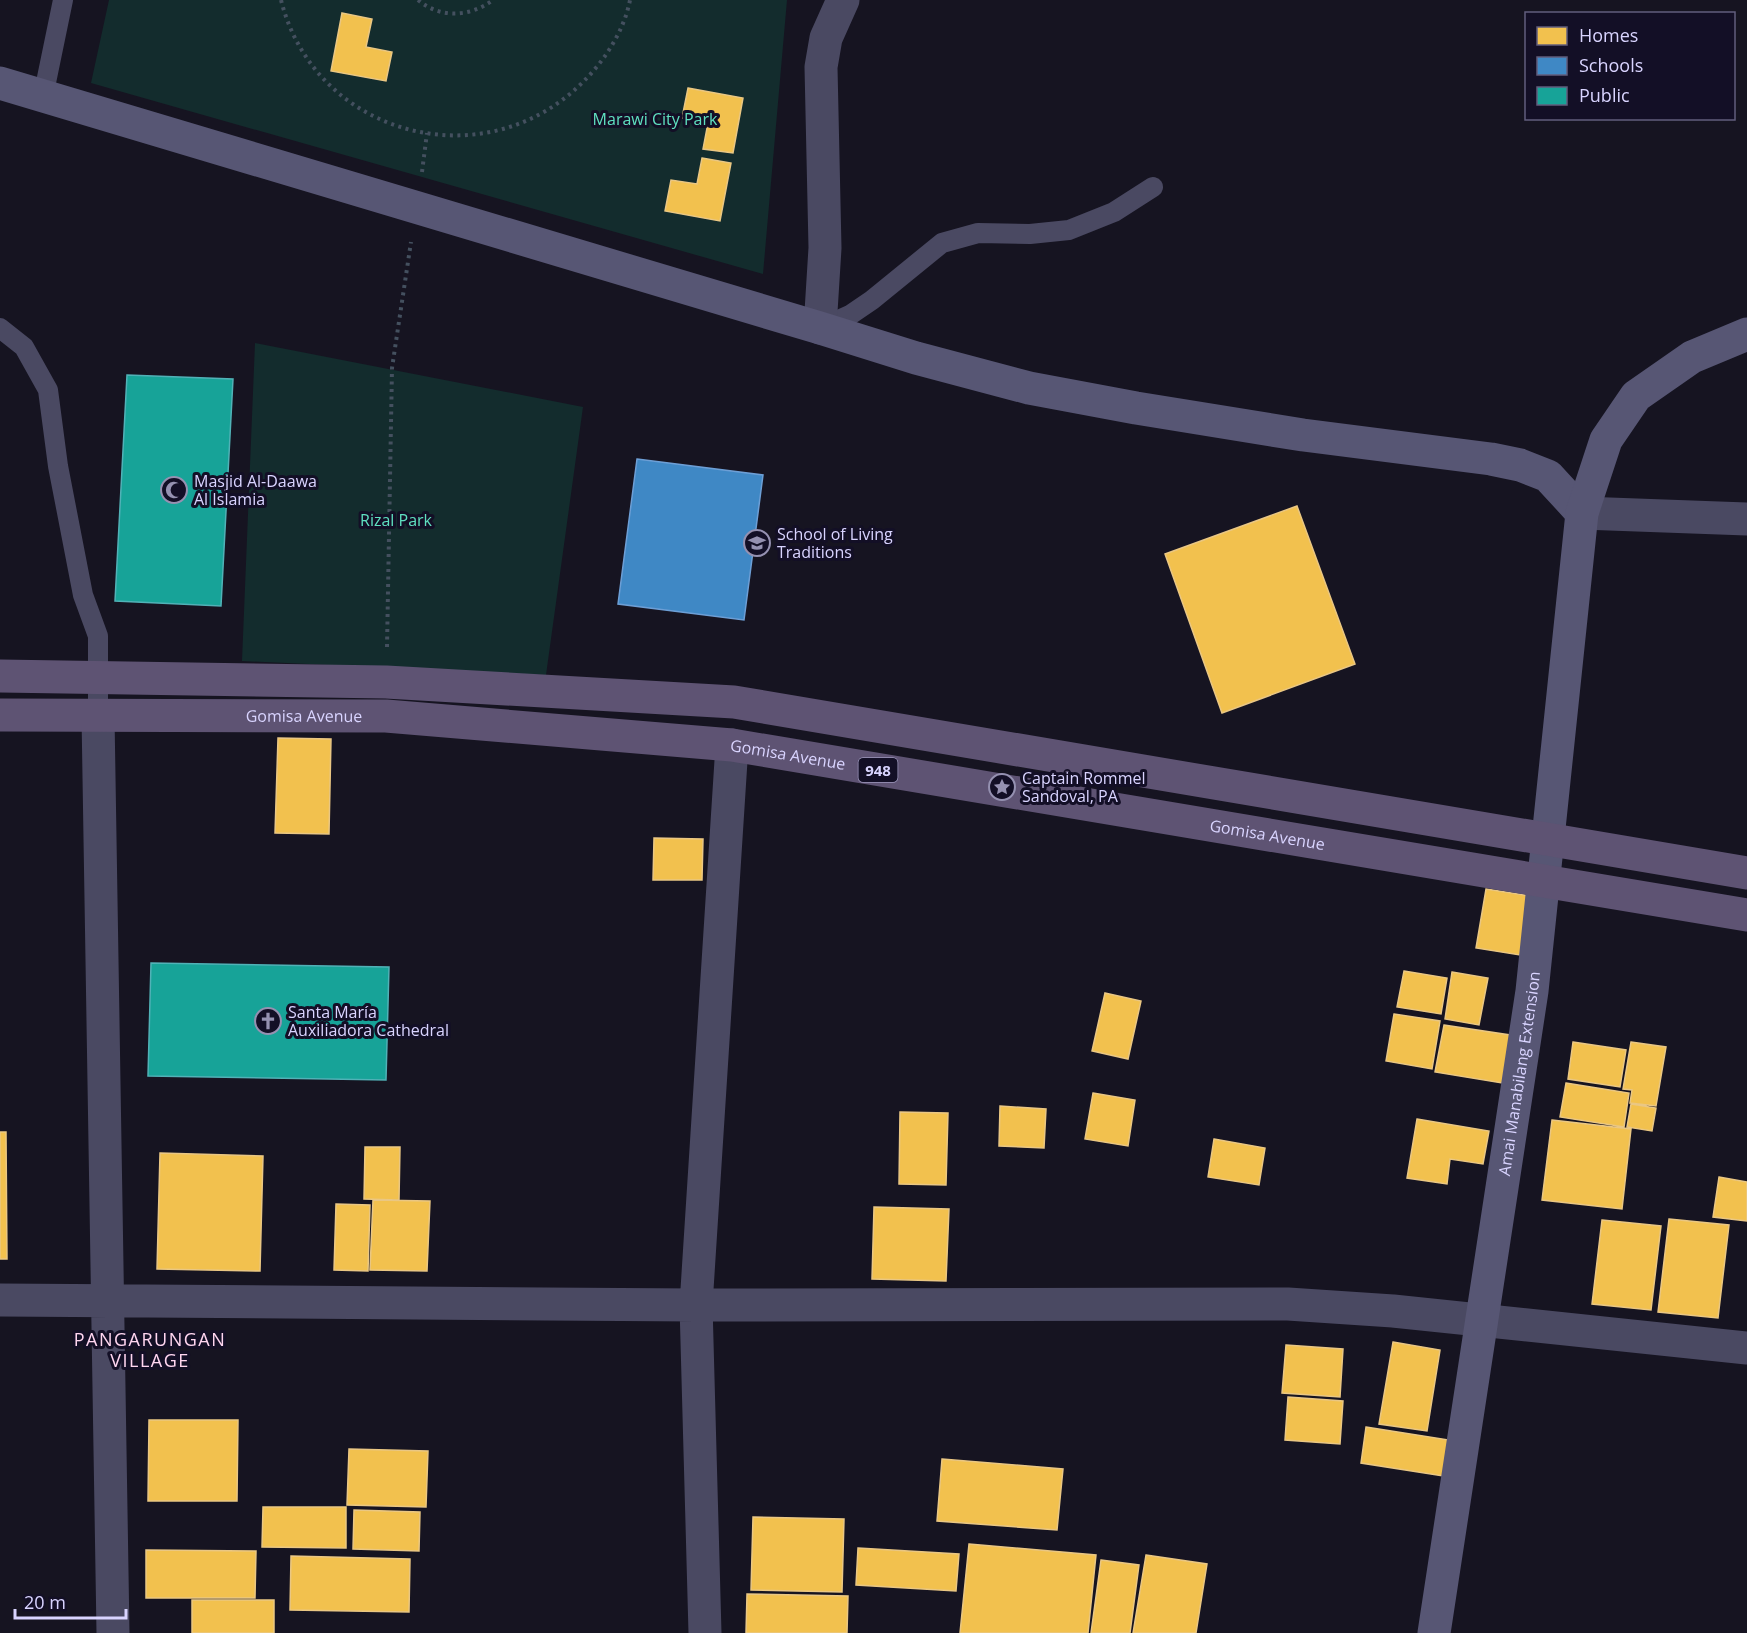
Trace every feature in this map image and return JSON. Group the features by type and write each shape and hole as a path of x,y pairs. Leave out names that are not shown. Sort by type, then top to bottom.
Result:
{"main road":[{"path":"0,676 386,682 734,702 1747,873"},
{"name":"Gomisa Avenue","path":"0,715 386,716 732,745 1747,915"}],"street":[{"path":"820,328 825,248 821,67 826,38 843,0"},
{"path":"0,83 916,358 1040,390 1303,435 1491,459 1520,465 1548,476 1582,513 1747,519"},
{"name":"Amai Manabilang Extension","path":"1434,1633 1532,991 1582,513 1606,440 1636,396 1692,357 1747,334"},
{"path":"98,716 113,1633"},
{"path":"705,1633 696,1305 732,745"},
{"path":"0,1300 696,1305 1288,1304 1393,1311 1747,1348"}],"lane":[{"path":"43,97 63,0"},
{"path":"820,328 850,315 872,300 942,243 978,233 1030,234 1069,230 1114,212 1154,187"},
{"path":"0,328 24,347 48,390 58,466 83,595 98,636 98,716"}],"path":[{"path":"281,0 289,26 300,48 330,86 349,102 392,125 440,136 465,136 497,130 536,117 557,105 594,72 608,52 620,30 630,0"},
{"path":"418,0 436,10 459,14 474,10 493,0"},
{"path":"386,682 392,368 417,208"}],"green space":[{"name":"Marawi City Park","path":"109,0 787,0 763,274 91,83"},
{"name":"Rizal Park","path":"255,343 583,407 546,675 242,661"}],"building: Homes":[{"path":"342,13 372,19 366,47 392,52 386,81 331,71"},
{"path":"688,88 743,98 733,153 703,149 708,123 682,118"},
{"path":"702,158 731,163 720,221 665,211 671,180 697,184"},
{"path":"1297,506 1355,664 1222,713 1165,554"},
{"path":"278,738 331,739 329,834 275,833"},
{"path":"654,838 703,839 702,880 653,880"},
{"path":"1486,889 1530,896 1520,955 1476,948"},
{"path":"1404,971 1447,978 1441,1014 1397,1007"},
{"path":"1452,972 1488,978 1479,1025 1445,1019"},
{"path":"1105,993 1141,1001 1128,1059 1092,1051"},
{"path":"1394,1014 1440,1021 1432,1069 1386,1061"},
{"path":"1444,1025 1510,1035 1502,1083 1435,1072"},
{"path":"1573,1042 1626,1050 1620,1087 1568,1079"},
{"path":"1631,1042 1666,1047 1656,1106 1630,1103 1632,1090 1623,1089"},
{"path":"1566,1083 1629,1093 1624,1127 1560,1117"},
{"path":"1093,1093 1135,1100 1128,1146 1085,1139"},
{"path":"1631,1104 1656,1108 1652,1131 1627,1127"},
{"path":"1000,1106 1046,1109 1044,1148 999,1146"},
{"path":"900,1112 948,1113 946,1185 899,1184"},
{"path":"1417,1119 1489,1131 1483,1164 1450,1159 1447,1184 1407,1178"},
{"path":"1552,1120 1631,1129 1622,1209 1542,1200"},
{"path":"0,1132 6,1132 7,1259 0,1259"},
{"path":"1214,1139 1265,1148 1259,1185 1208,1177"},
{"path":"365,1147 400,1147 399,1200 364,1199"},
{"path":"160,1153 263,1156 260,1271 157,1269"},
{"path":"1719,1177 1747,1182 1747,1221 1713,1217"},
{"path":"373,1200 430,1201 427,1271 370,1270"},
{"path":"336,1204 370,1205 368,1271 334,1270"},
{"path":"874,1207 949,1209 946,1281 872,1279"},
{"path":"1669,1219 1729,1225 1718,1318 1658,1312"},
{"path":"1602,1220 1661,1226 1651,1310 1592,1304"},
{"path":"1393,1342 1440,1350 1427,1431 1379,1424"},
{"path":"1286,1345 1343,1349 1340,1397 1282,1393"},
{"path":"1288,1397 1343,1401 1340,1444 1285,1440"},
{"path":"149,1420 238,1420 237,1501 148,1501"},
{"path":"1366,1427 1449,1440 1443,1476 1361,1463"},
{"path":"349,1449 428,1451 426,1507 347,1505"},
{"path":"942,1459 1063,1469 1057,1530 937,1521"},
{"path":"263,1507 346,1507 346,1548 262,1547"},
{"path":"354,1510 420,1512 419,1551 353,1549"},
{"path":"753,1517 844,1519 842,1592 751,1590"},
{"path":"969,1544 1096,1555 1088,1633 960,1633"},
{"path":"858,1548 959,1554 956,1591 856,1585"},
{"path":"146,1550 256,1551 255,1598 146,1598"},
{"path":"1146,1555 1207,1564 1196,1633 1133,1633"},
{"path":"291,1556 410,1559 409,1612 290,1610"},
{"path":"1101,1560 1139,1565 1130,1633 1091,1633"},
{"path":"747,1594 848,1596 847,1633 746,1633"},
{"path":"192,1600 274,1600 274,1633 192,1633"}],"building: Schools":[{"path":"637,459 763,475 744,620 618,604"}],"building: Public":[{"name":"Masjid Al-Daawa Al Islamia","path":"127,375 233,379 221,606 115,601"},
{"name":"Santa María Auxiliadora Cathedral","path":"151,963 389,967 386,1080 148,1076"}],"place":[{"name":"Masjid Al-Daawa Al Islamia","path":"174,490"},
{"name":"School of Living Traditions","path":"757,543"},
{"name":"Captain Rommel Sandoval, PA","path":"1002,787"},
{"name":"Santa María Auxiliadora Cathedral","path":"268,1021"}],"district":[{"name":"PANGARUNGAN VILLAGE","path":"150,1349"}]}
